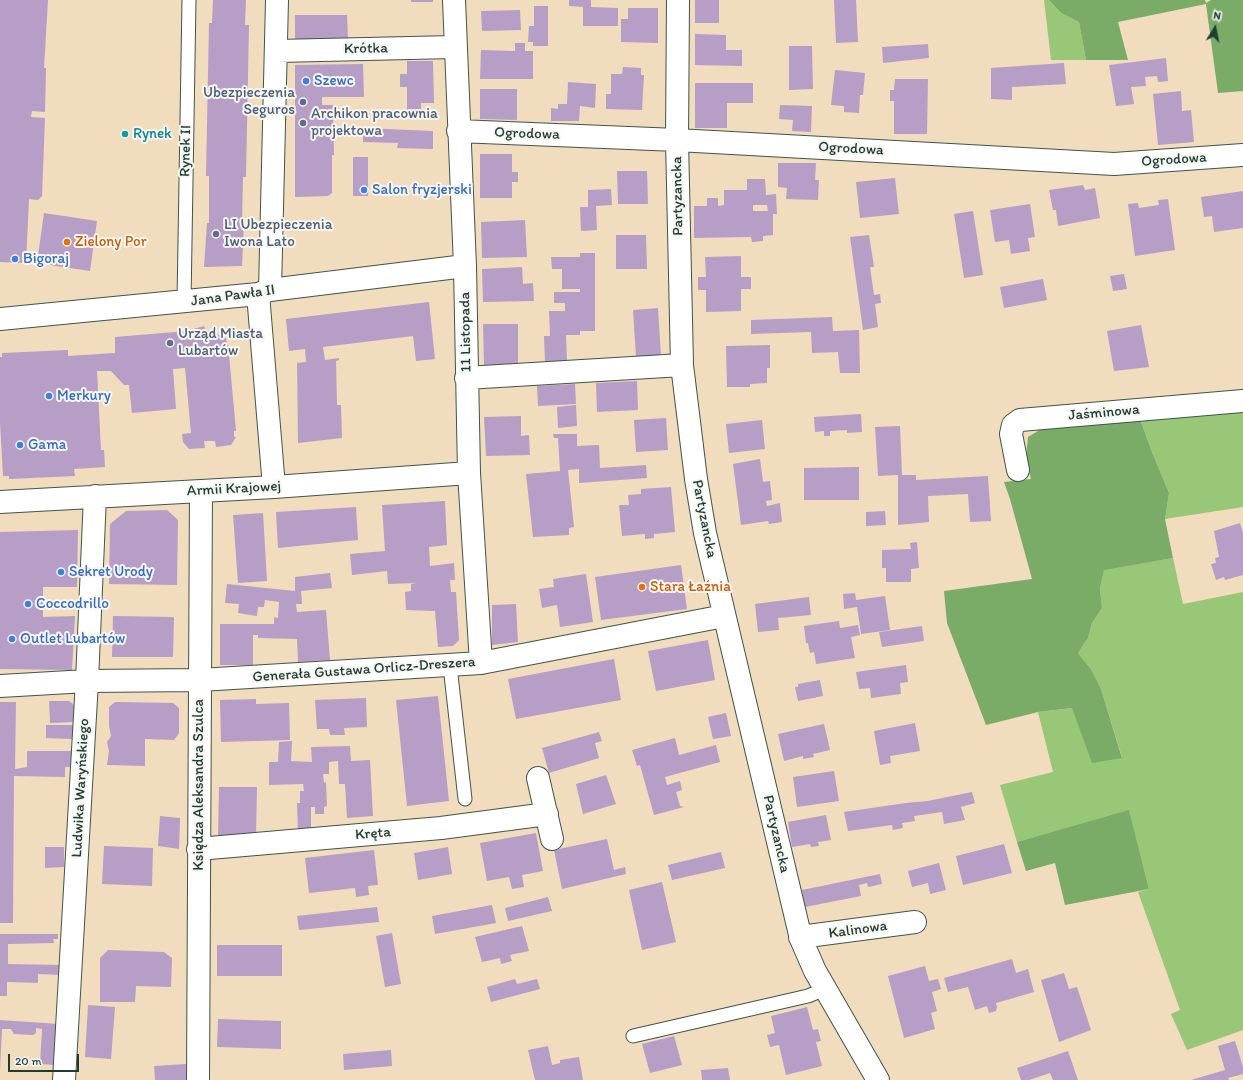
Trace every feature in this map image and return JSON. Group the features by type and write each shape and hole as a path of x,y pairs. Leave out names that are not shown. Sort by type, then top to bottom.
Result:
{"street":[{"path":"274,487 264,292 277,51 277,0"},
{"name":"11 Listopada","path":"454,0 454,47 465,266 469,473 481,663"},
{"name":"Partyzancka","path":"678,0 677,140 682,365 694,464 705,533 800,937 815,971 878,1080"},
{"name":"Krótka","path":"277,51 454,47"},
{"name":"Ogrodowa","path":"458,131 677,140 1114,164 1243,155"},
{"name":"Jana Pawła II","path":"0,319 184,302 465,266"},
{"path":"466,378 682,365"},
{"name":"Jaśminowa","path":"1018,470 1011,434 1013,425 1020,420 1243,401"},
{"name":"Armii Krajowej","path":"0,502 274,487 469,473"},
{"name":"Księdza Aleksandra Szulca","path":"198,1080 201,491"},
{"name":"Ludwika Waryńskiego","path":"64,1080 87,681 94,496"},
{"name":"Generała Gustawa Orlicz-Dreszera","path":"0,686 87,681 200,680 450,666 481,663 724,616"},
{"path":"538,778 552,839"},
{"name":"Kręta","path":"198,849 441,828 547,814"},
{"name":"Kalinowa","path":"800,937 915,922"}],"lane":[{"name":"Rynek II","path":"184,302 189,0"},
{"path":"450,666 465,800"},
{"path":"633,1036 808,996 825,989"}],"green space":[{"path":"1044,0 1049,0 1061,13 1079,22 1086,60 1051,60"},
{"path":"1049,0 1205,0 1206,3 1211,0 1243,0 1243,91 1218,93 1206,4 1118,22 1128,60 1086,60 1079,22 1061,13"},
{"path":"1213,411 1242,413 1243,415 1243,507 1165,519 1169,493 1140,419"},
{"path":"1140,419 1169,493 1165,519 1173,558 1104,570 1100,589 1102,608 1092,623 1088,638 1078,653 1091,669 1101,689 1122,758 1092,763 1072,708 1038,712 986,725 947,623 944,591 1032,579 1004,482 1031,479 1026,456 1028,437 1046,426"},
{"path":"1173,558 1183,604 1243,592 1243,1030 1187,1050 1171,1014 1180,1010 1138,892 1149,889 1129,811 1017,842 1000,785 1053,772 1038,712 1072,708 1122,757 1101,689 1091,669 1078,653 1088,638 1092,623 1102,608 1100,589 1104,569"},
{"path":"1129,810 1149,889 1065,905 1055,863 1026,871 1017,842"}],"building":[{"path":"0,0 48,0 44,68 46,68 45,112 32,111 31,117 45,118 42,196 38,200 29,199 26,263 0,262"},
{"path":"213,0 246,0 245,25 249,25 246,177 243,177 242,224 244,224 242,266 204,267 207,223 209,223 209,176 206,176 209,23 212,23"},
{"path":"411,0 433,0 433,2 411,2"},
{"path":"569,0 591,0 591,7 618,8 618,26 583,26 583,7 569,6"},
{"path":"695,0 719,0 719,23 695,23"},
{"path":"834,0 856,0 858,42 836,43"},
{"path":"534,6 548,6 548,46 533,46 533,42 528,42 529,26 534,26"},
{"path":"628,8 658,8 658,43 621,42 621,19 628,19"},
{"path":"520,10 521,30 482,31 481,11"},
{"path":"295,15 347,15 348,39 295,40"},
{"path":"695,34 726,35 726,50 742,50 742,66 695,65"},
{"path":"515,43 525,43 525,51 533,51 533,79 480,79 481,50 515,51"},
{"path":"928,44 929,58 883,63 882,47"},
{"path":"789,46 812,46 813,89 789,90"},
{"path":"1166,58 1168,81 1158,82 1157,76 1145,77 1146,86 1131,87 1134,104 1116,106 1109,65"},
{"path":"407,61 433,61 434,103 421,103 421,109 407,110 407,87 400,87 400,74 407,74"},
{"path":"1064,63 1066,84 1012,87 1012,100 991,99 991,68"},
{"path":"363,64 364,97 322,97 322,105 333,105 334,155 332,155 332,193 328,196 295,197 295,65"},
{"path":"623,67 641,68 641,75 644,75 642,110 606,109 606,94 611,94 611,74 622,74"},
{"path":"835,70 865,73 863,95 860,95 859,113 844,112 844,106 831,105"},
{"path":"895,79 928,79 927,134 894,134 894,101 890,101 890,90 894,90"},
{"path":"568,82 596,84 595,108 580,106 579,121 551,121 551,108 558,109 558,104 567,104"},
{"path":"695,83 753,83 753,103 727,103 727,128 695,128"},
{"path":"480,89 517,89 517,120 480,119"},
{"path":"1181,91 1182,111 1191,110 1194,142 1158,145 1153,94"},
{"path":"780,105 812,106 811,132 792,131 793,120 779,119"},
{"path":"363,128 433,131 433,149 397,148 398,143 363,142"},
{"path":"480,154 512,154 512,172 518,172 518,182 512,182 512,198 480,198"},
{"path":"353,157 368,157 368,196 353,196"},
{"path":"778,163 816,163 815,180 819,180 818,200 786,199 787,188 778,187"},
{"path":"617,171 647,171 648,204 618,204"},
{"path":"895,178 899,214 860,218 856,182"},
{"path":"747,179 765,179 766,195 776,194 777,214 773,214 773,235 763,236 763,241 752,242 751,237 694,238 694,206 707,206 707,198 718,198 718,206 724,205 724,190 747,190","holes":["753,205 767,205 768,211 753,211"]},
{"path":"1083,185 1085,190 1095,188 1100,218 1058,226 1056,210 1053,210 1049,190"},
{"path":"611,189 612,205 596,206 597,230 581,231 580,207 588,207 588,190"},
{"path":"1243,191 1243,228 1214,232 1212,216 1204,217 1201,197"},
{"path":"1168,199 1175,250 1135,256 1128,204 1138,203 1139,208 1159,205 1158,200"},
{"path":"1030,204 1035,237 1028,238 1030,251 1011,254 1009,240 995,242 990,210"},
{"path":"973,211 983,275 964,278 954,214"},
{"name":"Zielony Por","path":"44,213 97,221 90,271 37,263"},
{"path":"525,220 527,257 482,258 481,222"},
{"path":"616,235 646,235 647,269 616,269"},
{"path":"869,235 874,267 870,267 874,295 880,294 881,303 875,304 878,327 863,330 850,237"},
{"path":"580,253 595,253 595,331 580,331 580,335 566,335 567,361 545,362 544,336 550,336 549,311 565,311 565,303 554,303 554,292 580,292 580,289 562,289 562,269 552,269 551,257 580,257"},
{"path":"741,256 741,277 751,277 751,289 741,289 741,311 706,312 706,290 698,290 698,277 706,277 705,257"},
{"path":"522,267 523,284 533,283 534,301 483,302 482,269"},
{"path":"1124,274 1127,289 1113,291 1110,276"},
{"path":"1043,279 1047,300 1004,308 1000,287"},
{"path":"429,302 435,359 416,361 413,336 323,347 325,360 339,358 339,360 336,361 337,405 341,405 342,438 298,443 297,363 306,362 305,349 289,351 286,319"},
{"path":"658,308 661,356 636,357 633,310"},
{"path":"832,317 833,331 859,330 860,373 840,373 838,352 812,353 811,332 751,334 751,320"},
{"path":"483,324 518,324 518,367 484,367"},
{"path":"1141,325 1149,367 1114,371 1107,331"},
{"path":"204,326 205,329 226,338 228,344 236,431 234,431 234,437 236,437 231,445 216,447 215,441 204,441 205,448 189,449 183,442 182,434 191,433 185,368 173,369 176,409 132,413 129,385 124,385 111,371 97,371 101,450 104,450 105,467 74,469 75,476 9,479 9,476 3,476 0,422 0,357 2,357 2,353 68,350 68,356 115,353 115,337 187,331"},
{"path":"770,345 770,368 767,368 767,383 750,384 750,387 727,387 726,346"},
{"path":"637,381 638,410 597,412 596,383"},
{"path":"575,384 576,404 538,406 537,386"},
{"path":"576,405 577,426 558,428 557,407"},
{"path":"861,414 862,432 847,433 847,430 830,431 830,436 824,436 824,431 815,432 814,417"},
{"path":"521,416 521,436 529,435 530,455 486,456 484,417"},
{"path":"666,418 668,450 636,452 634,420"},
{"path":"762,420 765,449 729,453 726,424"},
{"path":"900,426 902,475 916,475 916,480 988,476 991,521 970,522 968,494 928,496 929,522 898,525 898,475 878,476 875,427"},
{"path":"553,434 577,434 577,446 599,445 600,468 646,465 647,478 579,483 579,469 568,470 574,527 569,528 569,535 533,537 526,474 560,471 558,438 554,438"},
{"path":"760,459 763,482 770,481 772,500 766,501 767,506 780,503 782,522 769,524 768,521 741,525 733,464"},
{"path":"859,467 859,500 804,500 804,468"},
{"path":"671,487 675,532 654,534 654,538 645,539 645,534 622,536 619,505 629,505 628,495 641,494 641,489"},
{"path":"445,501 447,545 429,547 430,566 454,563 455,580 450,580 451,592 456,592 459,640 453,646 438,647 435,611 406,610 405,592 411,591 411,584 417,583 388,584 387,571 352,575 350,554 385,551 382,505"},
{"path":"356,507 358,540 278,548 276,512"},
{"path":"167,510 178,520 177,585 109,584 110,524 126,511"},
{"path":"885,511 886,525 866,526 866,512"},
{"path":"263,513 267,581 238,583 233,515"},
{"path":"1240,523 1243,533 1243,575 1225,580 1224,577 1216,580 1211,564 1216,563 1215,558 1219,557 1214,531"},
{"path":"78,530 77,587 43,587 43,617 75,616 72,670 0,669 0,532"},
{"path":"917,542 919,568 911,569 911,582 886,582 886,568 882,568 882,550 911,549 910,543"},
{"path":"681,565 687,609 601,620 595,577"},
{"path":"330,573 332,588 301,591 302,604 296,604 297,612 326,610 330,660 298,662 297,639 258,638 258,635 253,635 253,665 220,665 220,624 274,624 274,617 278,618 279,602 265,600 264,607 258,607 257,616 238,613 239,604 225,603 227,584 295,591 295,577"},
{"path":"586,574 593,622 560,627 557,605 542,608 539,589 554,587 553,579"},
{"path":"855,593 856,600 885,596 890,630 861,634 857,607 844,609 843,594"},
{"path":"809,597 811,615 778,618 779,630 758,632 755,604"},
{"path":"516,604 518,642 492,645 492,605"},
{"path":"113,616 174,617 173,657 112,657"},
{"path":"839,621 840,628 858,625 860,635 851,637 855,658 816,664 814,652 810,653 808,643 806,643 804,626"},
{"path":"922,626 924,641 882,647 879,632"},
{"path":"708,640 715,680 656,691 648,651"},
{"path":"614,659 621,700 516,719 508,679"},
{"path":"906,665 908,682 900,683 901,694 871,698 870,688 859,689 856,672"},
{"path":"820,680 823,696 798,701 795,687 798,687 798,684"},
{"path":"438,696 449,801 407,806 396,700"},
{"path":"366,698 367,727 344,728 345,735 330,735 329,729 317,729 315,700"},
{"path":"256,699 256,704 289,703 290,740 221,742 220,700"},
{"path":"49,701 69,701 74,705 74,722 50,723"},
{"path":"0,702 16,702 15,769 27,767 27,751 73,751 73,767 65,767 65,777 14,776 13,923 0,923"},
{"path":"115,702 173,703 179,708 179,733 174,740 145,739 145,766 107,765 109,751 107,742 111,736 109,726 109,707"},
{"path":"726,713 731,736 713,739 708,717"},
{"path":"915,723 920,751 890,756 891,763 880,765 874,731"},
{"path":"824,724 830,750 813,754 814,757 803,759 803,756 784,761 778,734"},
{"path":"46,725 73,725 73,739 46,738"},
{"path":"599,732 602,741 595,743 599,758 549,773 542,748"},
{"path":"675,738 679,755 716,745 720,762 665,777 667,785 680,781 682,790 676,792 680,806 684,807 654,815 640,765 637,766 632,750"},
{"path":"292,741 291,761 312,762 311,747 350,746 351,761 370,760 373,816 347,818 345,784 339,784 338,761 329,762 329,774 323,774 324,783 326,782 327,806 324,807 324,814 315,814 315,807 311,807 311,832 298,833 297,803 300,803 300,791 304,791 303,784 269,785 269,762 278,762 279,742"},
{"path":"834,771 839,801 797,807 793,777"},
{"path":"606,775 616,804 583,814 576,784"},
{"path":"219,787 257,787 256,837 218,837"},
{"path":"972,792 975,803 961,807 965,820 944,824 942,812 914,816 915,821 902,823 903,828 893,830 892,825 848,831 844,812 928,801"},
{"path":"826,815 831,840 818,842 819,846 811,847 810,844 792,847 788,822"},
{"path":"160,816 180,818 179,849 158,846"},
{"path":"536,833 543,871 522,875 524,887 512,889 509,877 487,881 480,843"},
{"path":"607,839 614,870 625,867 626,874 562,889 554,850"},
{"path":"1004,844 1012,873 963,885 956,856"},
{"path":"104,846 153,848 152,886 102,884"},
{"path":"45,847 64,847 64,867 45,868"},
{"path":"448,847 452,874 418,880 414,853"},
{"path":"374,850 378,885 368,886 369,895 356,897 355,888 309,893 305,858"},
{"path":"721,852 725,868 672,880 668,865"},
{"path":"939,863 946,890 930,894 928,883 912,887 908,871"},
{"path":"880,874 882,884 868,887 867,883 859,885 861,896 805,907 802,890"},
{"path":"662,882 676,942 642,950 629,890"},
{"path":"548,897 552,911 508,921 505,908"},
{"path":"492,905 496,923 435,934 432,916"},
{"path":"377,907 379,922 299,930 297,916"},
{"path":"522,926 529,951 510,955 512,961 501,964 500,958 482,962 475,937"},
{"path":"392,933 401,984 385,987 376,936"},
{"path":"0,934 58,934 58,939 53,939 54,943 8,944 8,964 64,965 64,975 38,974 38,983 7,982 7,996 0,996"},
{"path":"217,945 282,945 282,976 217,976"},
{"path":"108,950 164,952 172,958 171,987 136,986 135,1002 100,1002 100,958"},
{"path":"1012,959 1016,973 1028,969 1034,992 996,1003 996,1011 989,1013 987,1006 975,1010 968,987 948,992 944,978"},
{"path":"925,966 929,981 938,979 941,989 932,992 937,1011 931,1013 935,1029 904,1038 888,976"},
{"path":"1064,973 1069,989 1077,987 1091,1030 1059,1042 1041,980"},
{"path":"515,979 517,984 537,979 540,989 491,1002 487,987"},
{"path":"88,1005 115,1007 111,1059 85,1057"},
{"path":"807,1007 813,1030 818,1029 821,1041 816,1042 822,1066 786,1075 779,1045 770,1047 767,1035 775,1033 771,1016"},
{"path":"218,1019 281,1021 281,1049 217,1047"},
{"path":"0,1020 59,1024 55,1065 40,1064 42,1029 36,1028 36,1033 33,1035 14,1034 11,1029 2,1029 0,1070"},
{"path":"674,1036 682,1065 650,1073 642,1044"},
{"path":"1235,1041 1243,1067 1243,1074 1228,1078 1229,1080 1191,1080 1225,1070 1218,1046"},
{"path":"548,1046 552,1065 560,1063 560,1060 579,1057 583,1080 535,1080 528,1050"},
{"path":"391,1050 392,1066 344,1070 343,1054"},
{"path":"1068,1051 1078,1080 1053,1080 1050,1073 1029,1080 1021,1080 1017,1068"},
{"path":"186,1064 187,1080 155,1080 154,1066"},
{"path":"728,1068 730,1080 702,1080 701,1070"}],"place":[{"name":"Szewc","path":"306,81"},
{"name":"Ubezpieczenia Seguros","path":"303,102"},
{"name":"Archikon pracownia projektowa","path":"303,123"},
{"name":"Rynek","path":"125,134"},
{"name":"Salon fryzjerski","path":"364,190"},
{"name":"LI Ubezpieczenia Iwona Lato","path":"216,234"},
{"name":"Zielony Por","path":"67,242"},
{"name":"Bigoraj","path":"15,259"},
{"name":"Urząd Miasta Lubartów","path":"170,343"},
{"name":"Merkury","path":"49,396"},
{"name":"Gama","path":"20,445"},
{"name":"Sekret Urody","path":"61,572"},
{"name":"Stara Łaźnia","path":"642,587"},
{"name":"Coccodrillo","path":"28,604"},
{"name":"Outlet Lubartów","path":"12,639"}]}
